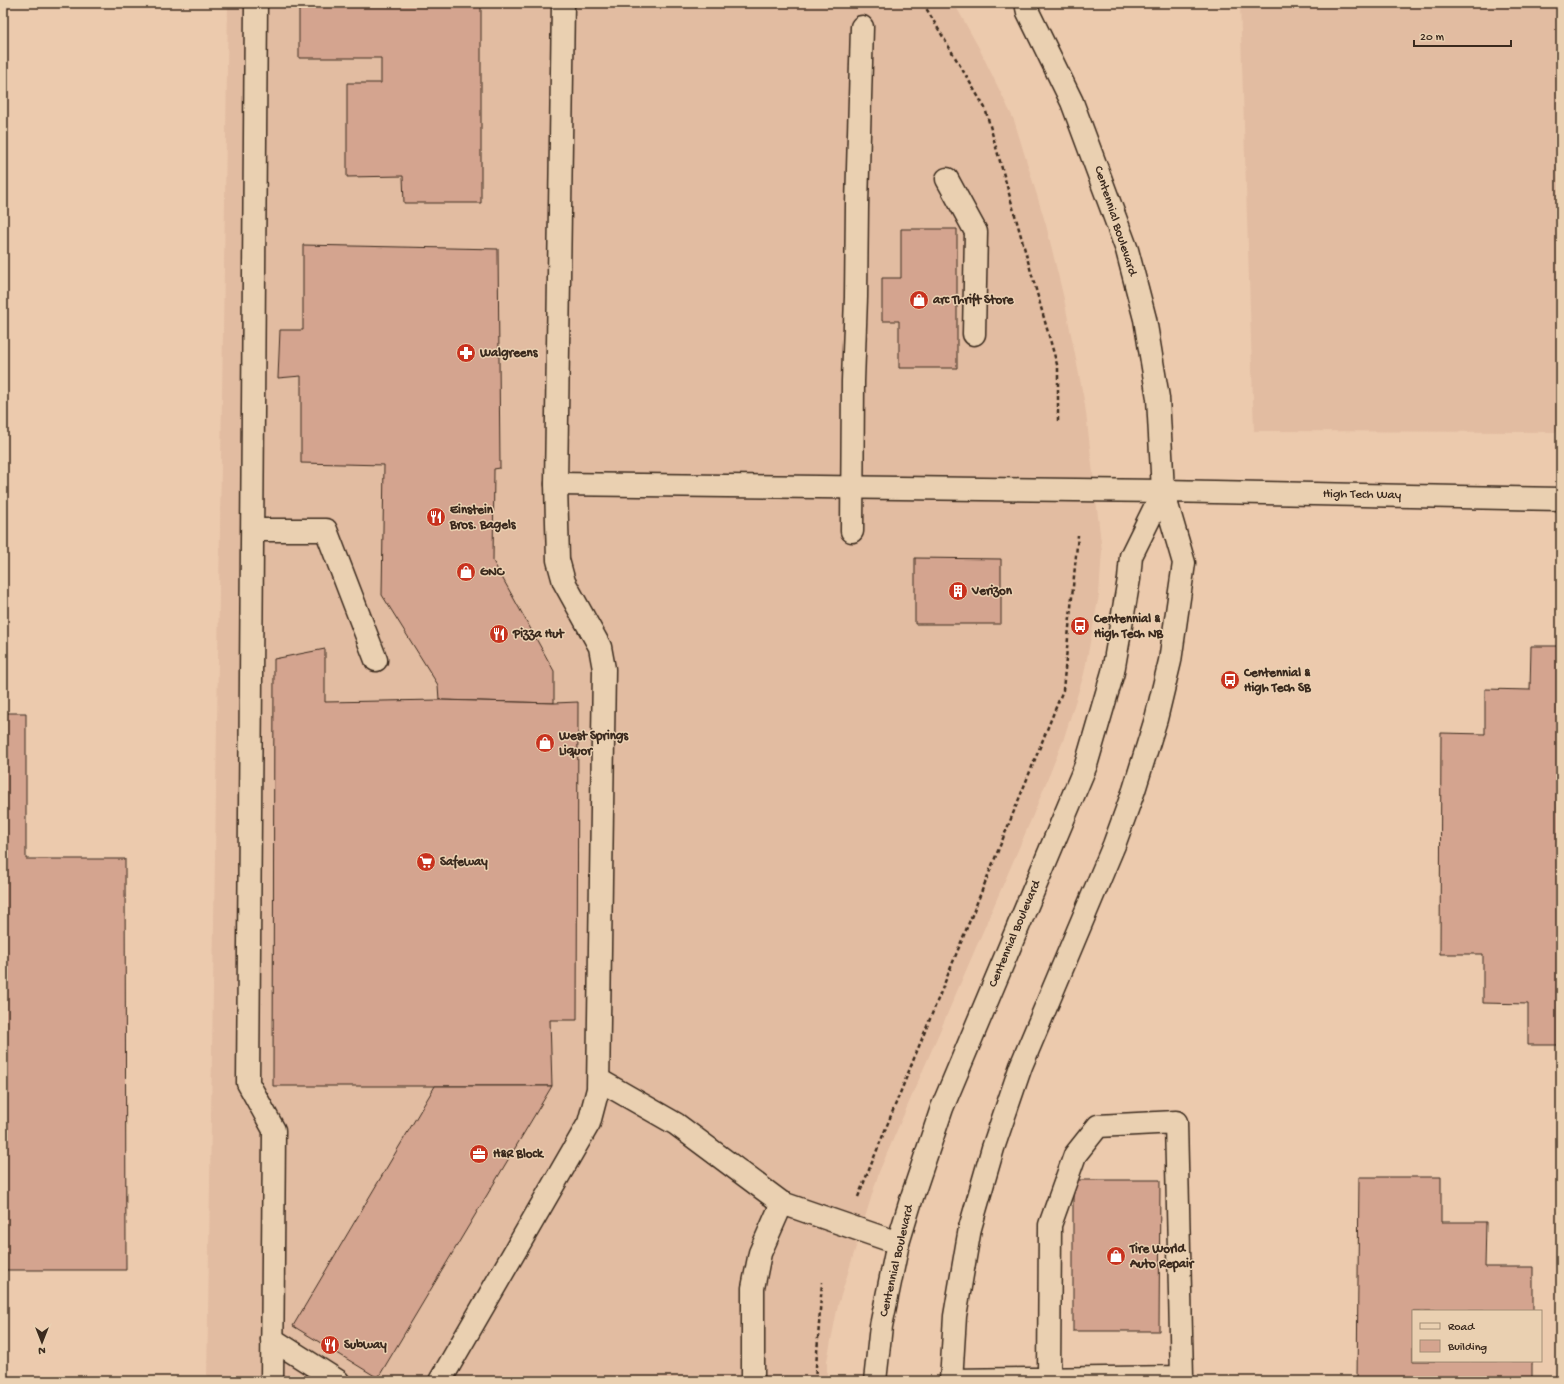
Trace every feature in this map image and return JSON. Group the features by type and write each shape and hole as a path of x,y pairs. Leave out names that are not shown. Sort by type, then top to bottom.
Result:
{"main road":[{"path":"256,3 248,1083 274,1130 272,1381"},
{"path":"440,1381 589,1123 599,1080 604,670 600,647 564,582 558,560 556,484 563,3"},
{"name":"Centennial Boulevard","path":"951,1381 955,1316 970,1228 993,1148 1021,1066 1114,845 1134,790 1156,719 1170,661 1184,563 1163,491 1158,398 1144,319 1127,250 1072,102 1023,6"},
{"path":"852,531 853,381 862,27"},
{"path":"947,179 976,232 974,334"},
{"name":"High Tech Way","path":"556,484 1163,491 1561,499"},
{"name":"Centennial Boulevard","path":"874,1381 881,1326 898,1243 912,1197 942,1108 1086,765 1112,672 1131,556 1163,491"},
{"path":"252,530 326,530 376,660"},
{"path":"599,1080 676,1124 782,1203 898,1243"},
{"path":"951,1381 1186,1379 1176,1122 1098,1126 1075,1155 1050,1225 1049,1380"},
{"path":"753,1381 753,1288 755,1274 760,1253 782,1203"},
{"path":"272,1339 338,1381"}],"path":[{"path":"923,3 984,108 1058,368 1058,424"},
{"path":"858,1197 1063,690 1078,535"},
{"path":"815,1381 822,1282"}],"shaded area":[{"path":"228,3 954,3 979,48 1014,120 1046,225 1064,299 1085,405 1102,551 1099,595 1084,674 1063,741 1031,820 879,1172 838,1305 827,1361 827,1381 207,1381"},
{"path":"1240,3 1561,3 1561,432 1254,431"}],"building":[{"path":"299,3 481,3 481,203 404,203 403,176 347,177 347,83 381,83 381,58 299,58"},
{"name":"arc Thrift Store","path":"901,229 957,229 957,368 899,368 899,321 882,321 882,278 901,278"},
{"path":"303,245 498,249 500,468 494,469 493,561 554,671 554,703 439,700 438,685 382,595 384,465 301,463 301,376 278,378 280,330 303,330"},
{"name":"Verizon","path":"915,558 1001,559 1001,624 915,624"},
{"path":"1531,646 1561,646 1561,1045 1528,1045 1528,1004 1483,1003 1483,954 1440,954 1441,733 1485,734 1485,689 1530,690"},
{"name":"Safeway","path":"325,649 325,702 439,700 554,703 578,702 577,1020 550,1020 552,1086 273,1086 274,659"},
{"path":"3,713 26,713 26,859 125,859 126,1270 3,1270"},
{"path":"435,1086 552,1086 378,1378 293,1326"},
{"path":"1359,1177 1441,1177 1441,1222 1486,1222 1485,1267 1533,1267 1533,1310 1412,1310 1412,1362 1532,1362 1532,1381 1357,1381"},
{"name":"Tire World Auto Repair","path":"1073,1180 1160,1180 1159,1331 1073,1331"}],"place":[{"name":"arc Thrift Store","path":"919,300"},
{"name":"Walgreens","path":"466,353"},
{"name":"Einstein Bros. Bagels","path":"436,517"},
{"name":"GNC","path":"466,572"},
{"name":"Verizon","path":"958,591"},
{"name":"Centennial & High Tech NB","path":"1080,626"},
{"name":"Pizza Hut","path":"499,634"},
{"name":"Centennial & High Tech SB","path":"1230,680"},
{"name":"West Springs Liquor","path":"545,743"},
{"name":"Safeway","path":"426,862"},
{"name":"H&R Block","path":"479,1154"},
{"name":"Tire World Auto Repair","path":"1116,1256"},
{"name":"Subway","path":"330,1345"}]}
